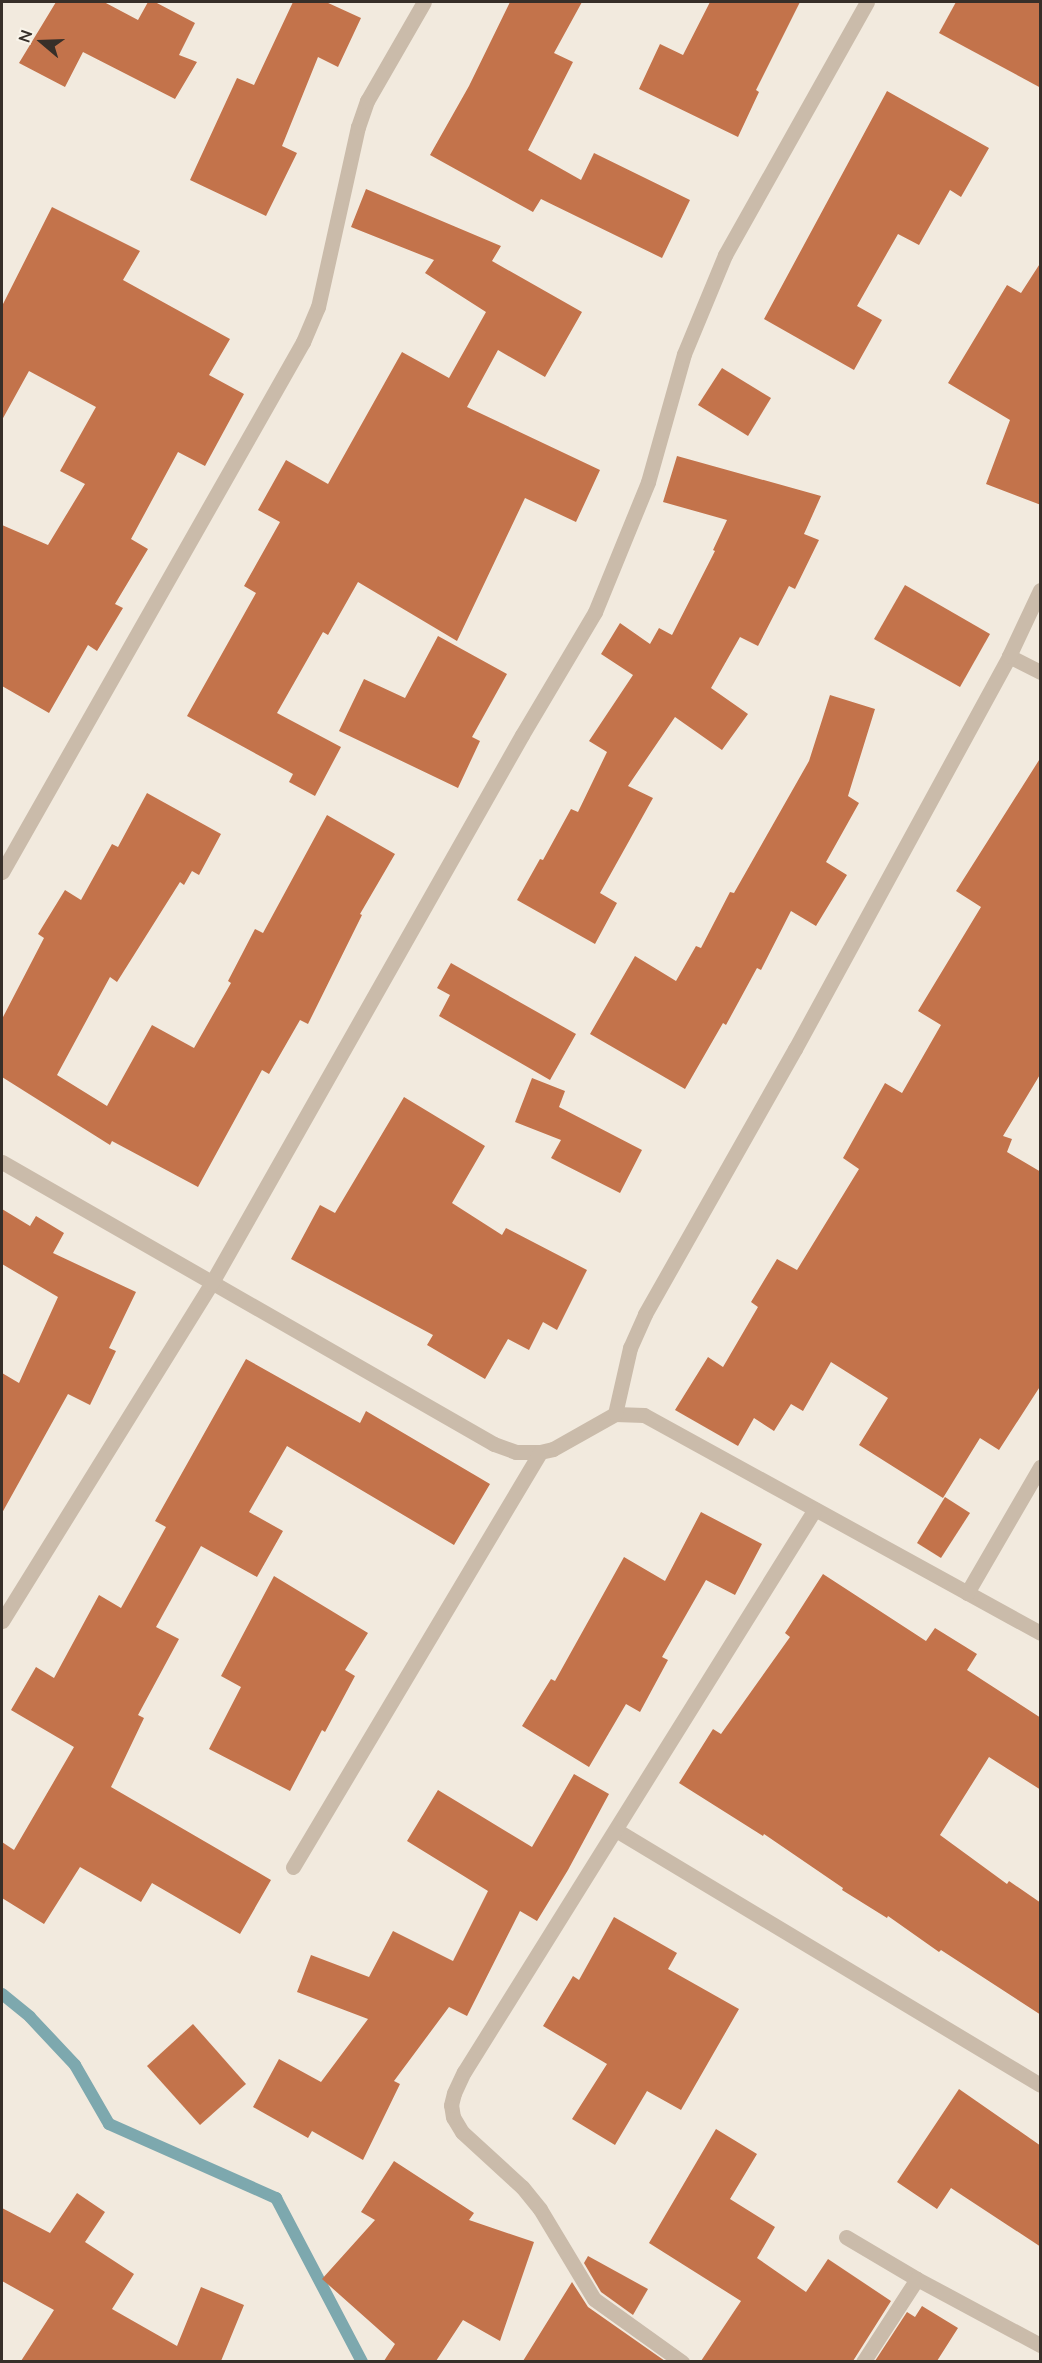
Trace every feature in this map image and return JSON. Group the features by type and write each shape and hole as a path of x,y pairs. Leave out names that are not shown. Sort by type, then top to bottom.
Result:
{"street":[{"path":"2,872 303,342 318,307 358,127 367,100 424,2"},
{"path":"2,1621 211,1284 595,612 625,546 648,482 684,354 725,255 867,2"},
{"path":"615,1414 630,1348 645,1314 795,1049 1009,656 1041,590"},
{"path":"1009,656 1041,672"},
{"path":"2,1162 211,1284 494,1444 516,1452 540,1452 553,1449 615,1414 644,1415 665,1424 1041,1633"},
{"path":"293,1867 540,1452"},
{"path":"967,1593 1041,1467"},
{"path":"682,2361 594,2300 540,2209 522,2187 462,2132 453,2117 451,2105 464,2072 815,1509"},
{"path":"616,1830 1041,2085"},
{"path":"846,2237 917,2279 1041,2345"},
{"path":"863,2361 917,2279"}],"building":[{"path":"56,2 104,2 138,20 148,2 155,2 195,23 179,55 197,62 175,99 83,52 65,87 19,63"},
{"path":"293,2 326,2 361,18 338,67 318,57 282,146 297,153 266,216 190,180 237,78 254,85"},
{"path":"510,2 582,2 554,53 573,62 528,150 581,180 594,153 690,200 662,258 541,199 533,212 430,155 469,86"},
{"path":"710,2 800,2 756,90 759,92 738,137 639,89 660,44 683,55"},
{"path":"956,2 1041,2 1041,88 939,33"},
{"path":"887,91 989,148 961,197 950,190 919,245 898,234 857,306 882,320 854,370 764,319"},
{"path":"366,189 501,246 492,261 582,312 545,377 498,350 467,407 600,470 576,522 525,498 457,641 358,582 328,635 323,632 277,713 341,747 315,796 289,782 293,774 187,716 256,593 244,586 280,522 258,510 286,460 328,484 402,352 449,378 486,312 425,273 434,260 351,227"},
{"path":"52,207 140,251 123,280 230,339 209,375 244,394 205,466 178,452 131,539 148,549 115,604 123,608 97,651 88,645 49,713 2,686 2,525 48,545 85,484 60,471 96,407 29,371 2,420 2,306"},
{"path":"1041,262 1041,505 986,484 1010,420 948,383 1007,285 1021,293"},
{"path":"722,368 771,398 748,436 698,405"},
{"path":"677,456 821,496 804,534 819,540 795,589 789,586 758,646 740,637 711,688 748,714 722,750 675,717 628,786 653,798 600,893 617,903 595,944 517,900 540,859 543,860 571,809 578,812 607,752 589,741 633,675 601,654 620,623 650,644 659,628 672,635 715,551 713,550 727,520 663,502"},
{"path":"905,585 990,634 960,687 874,639"},
{"path":"438,636 507,674 472,737 480,741 458,788 339,731 364,679 405,698"},
{"path":"830,695 875,709 848,796 859,803 826,862 847,875 816,926 791,911 761,970 757,968 726,1025 723,1023 685,1089 590,1034 635,956 676,981 696,946 701,948 730,892 734,893 809,761"},
{"path":"1041,757 1041,1073 1003,1136 1012,1139 1007,1152 1041,1172 1041,1385 999,1450 980,1438 943,1498 859,1445 888,1398 831,1362 803,1411 791,1404 774,1431 754,1418 738,1446 675,1410 708,1357 723,1367 758,1307 751,1302 777,1259 797,1270 859,1169 843,1158 885,1083 902,1093 941,1025 918,1011 981,907 956,891"},
{"path":"147,793 221,834 199,875 192,871 184,885 180,882 117,982 110,977 57,1075 107,1106 152,1025 194,1048 231,983 228,981 255,929 263,933 327,815 395,854 360,914 362,915 308,1024 300,1020 269,1074 262,1070 198,1187 112,1141 110,1145 2,1077 2,1019 44,938 38,934 65,890 81,900 112,844 118,847"},
{"path":"451,963 576,1034 550,1080 439,1016 450,995 437,988"},
{"path":"532,1078 565,1091 559,1107 642,1150 620,1193 551,1158 561,1140 515,1122"},
{"path":"404,1097 485,1146 452,1203 502,1235 506,1228 587,1270 557,1330 543,1322 529,1350 508,1339 485,1379 427,1345 433,1335 291,1259 320,1205 335,1213"},
{"path":"2,1209 30,1226 36,1216 64,1233 53,1253 136,1292 109,1348 116,1351 90,1405 68,1394 2,1513 2,1373 19,1383 58,1297 2,1264"},
{"path":"246,1359 360,1423 366,1411 490,1484 454,1545 287,1446 249,1512 283,1531 257,1577 201,1546 156,1627 179,1639 138,1715 144,1718 111,1787 271,1880 240,1934 152,1883 141,1902 80,1867 44,1924 2,1898 2,1842 14,1850 74,1747 11,1710 36,1667 54,1678 99,1595 121,1608 166,1527 155,1521"},
{"path":"945,1497 970,1513 941,1558 917,1543"},
{"path":"701,1512 762,1544 735,1595 706,1580 662,1657 668,1660 640,1712 626,1704 589,1767 522,1726 551,1679 555,1681 624,1557 665,1581"},
{"path":"823,1574 926,1641 935,1628 977,1654 967,1670 1041,1718 1041,1790 989,1757 940,1835 1007,1884 1009,1881 1041,1903 1041,2015 941,1950 939,1952 888,1916 887,1918 842,1890 843,1888 764,1834 763,1836 679,1783 713,1729 721,1734 790,1637 785,1633"},
{"path":"274,1576 368,1633 345,1670 355,1676 325,1732 322,1730 290,1791 209,1749 241,1687 221,1676"},
{"path":"574,1774 609,1794 568,1870 537,1921 520,1911 467,2016 449,2007 394,2081 400,2084 363,2160 312,2131 308,2138 253,2107 279,2059 321,2082 368,2019 297,1992 311,1955 369,1977 393,1931 453,1961 488,1891 407,1841 438,1790 532,1847"},
{"path":"614,1917 677,1953 668,1969 739,2009 681,2110 647,2091 615,2145 572,2119 607,2064 543,2026 573,1976 579,1980"},
{"path":"193,2024 246,2084 200,2125 147,2066"},
{"path":"959,2089 1041,2146 1041,2247 951,2188 937,2209 897,2182"},
{"path":"716,2129 757,2154 730,2199 775,2227 757,2258 806,2292 828,2259 891,2301 853,2361 701,2361 741,2301 649,2243"},
{"path":"394,2161 474,2213 469,2220 534,2242 500,2341 463,2320 436,2361 384,2361 395,2344 322,2279 375,2220 361,2212"},
{"path":"77,2193 105,2212 85,2242 134,2274 112,2309 177,2346 201,2287 244,2305 221,2361 21,2361 54,2310 2,2281 2,2208 50,2233"},
{"path":"588,2256 648,2289 633,2315 601,2292 584,2263"},
{"path":"572,2282 588,2307 665,2361 523,2361"},
{"path":"922,2306 958,2328 937,2361 875,2361 907,2312 915,2317"}],"waterway":[{"path":"2,1994 30,2017 75,2065 109,2124 276,2198 362,2362"}]}
